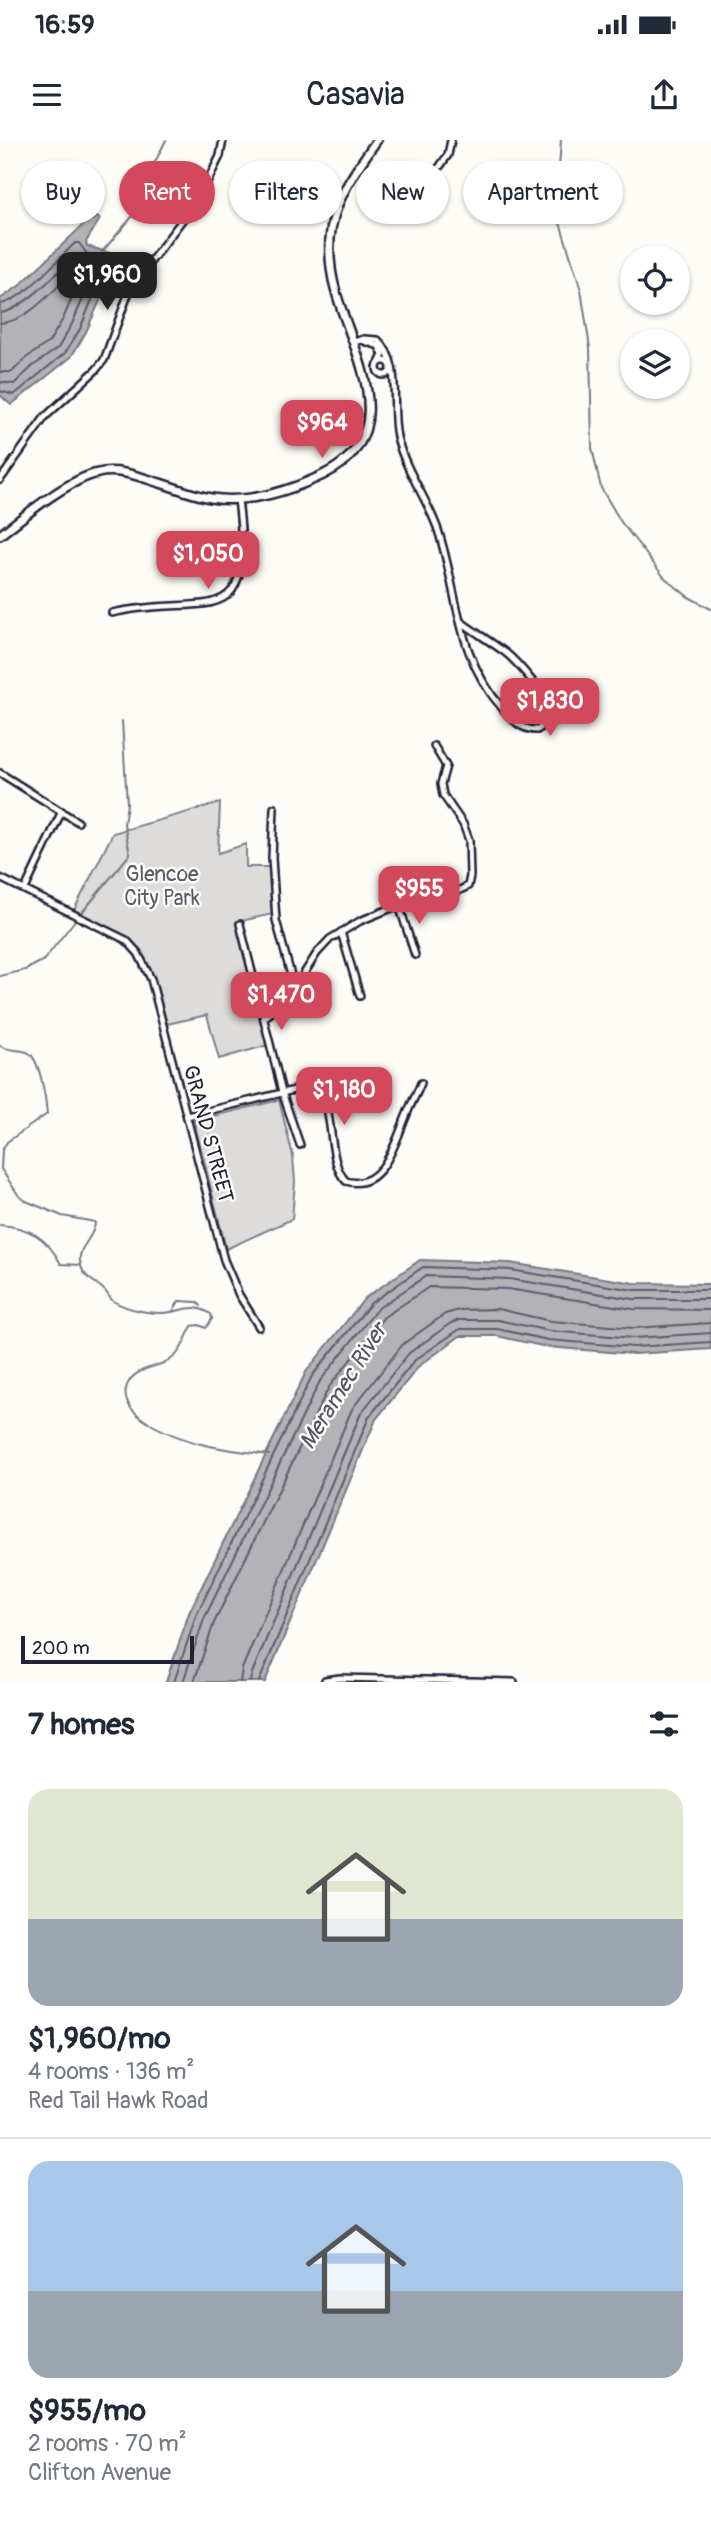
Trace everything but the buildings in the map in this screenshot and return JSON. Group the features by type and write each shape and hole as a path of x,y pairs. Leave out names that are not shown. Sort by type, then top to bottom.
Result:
{"street":[{"path":"0,481 45,416 104,360 130,289 201,195 220,156 223,140"},
{"path":"0,535 75,483 100,472 124,473 204,496 238,500 269,494 314,479 341,463 357,446 367,424 368,398 358,341 332,278 331,229 347,185 377,140"},
{"path":"444,161 451,140"},
{"path":"358,341 378,340 388,352 397,436 403,456 438,530 465,643 476,670 491,696 521,728 537,730 547,723 551,707 509,655 460,621"},
{"path":"358,341 379,346 383,355 376,368 393,386"},
{"path":"379,362 388,362 391,367 387,374 381,374"},
{"path":"112,613 131,609 213,604 228,596 237,583 242,566 242,528 238,500"},
{"path":"465,643 477,633"},
{"path":"264,1018 288,999 317,953 330,939 399,905 464,890 470,883 468,835 443,795 441,784 446,766 434,746"},
{"path":"0,773 78,821"},
{"path":"274,808 272,858 276,920 295,990"},
{"path":"0,877 25,889 62,811"},
{"name":"GRAND STREET","path":"25,889 126,940 133,946 151,979 230,1276 259,1327"},
{"path":"399,905 415,955"},
{"path":"240,924 282,1092 300,1145"},
{"path":"341,932 360,996"},
{"path":"187,1116 315,1085 319,1087 327,1108 338,1171 346,1181 359,1183 373,1176 391,1156 421,1083"},
{"path":"325,1679 514,1682"}],"green space":[{"name":"Glencoe City Park","path":"220,803 218,853 246,844 246,867 270,867 273,914 236,922 268,1045 219,1059 207,1015 167,1024 154,978 137,947 115,931 74,910 113,833"},
{"path":"279,1100 293,1156 295,1182 292,1219 226,1249 194,1121"}],"water":[{"path":"84,224 97,224 86,242 87,246 110,253 115,262 86,332 71,357 11,405 0,395 0,299 19,286"},
{"name":"Meramec River","path":"420,1260 510,1263 634,1283 711,1284 711,1349 634,1354 547,1347 497,1336 460,1336 419,1366 376,1419 265,1682 166,1682 189,1613 306,1372 365,1298"}],"waterway":[{"path":"102,252 137,211 166,140"},
{"path":"561,140 556,210 581,290 590,348 592,448 601,488 621,522 664,577 687,596 711,609"},
{"path":"80,915 130,854 124,824 127,804 122,721"},
{"path":"0,976 25,970 44,960 76,919"},
{"path":"0,1046 27,1052 32,1056 42,1080 47,1114 7,1142 2,1150 1,1169 19,1196 62,1216 95,1222 80,1256 81,1266 85,1274 113,1301 141,1311 164,1313 195,1308 211,1314 212,1319 206,1328 192,1326 173,1358 143,1370 130,1380 125,1393 128,1404 150,1424 181,1438 213,1447 269,1455"},
{"path":"0,1225 29,1231 50,1247 61,1264 81,1265"},
{"path":"173,1311 179,1301 197,1302 201,1306"}]}
